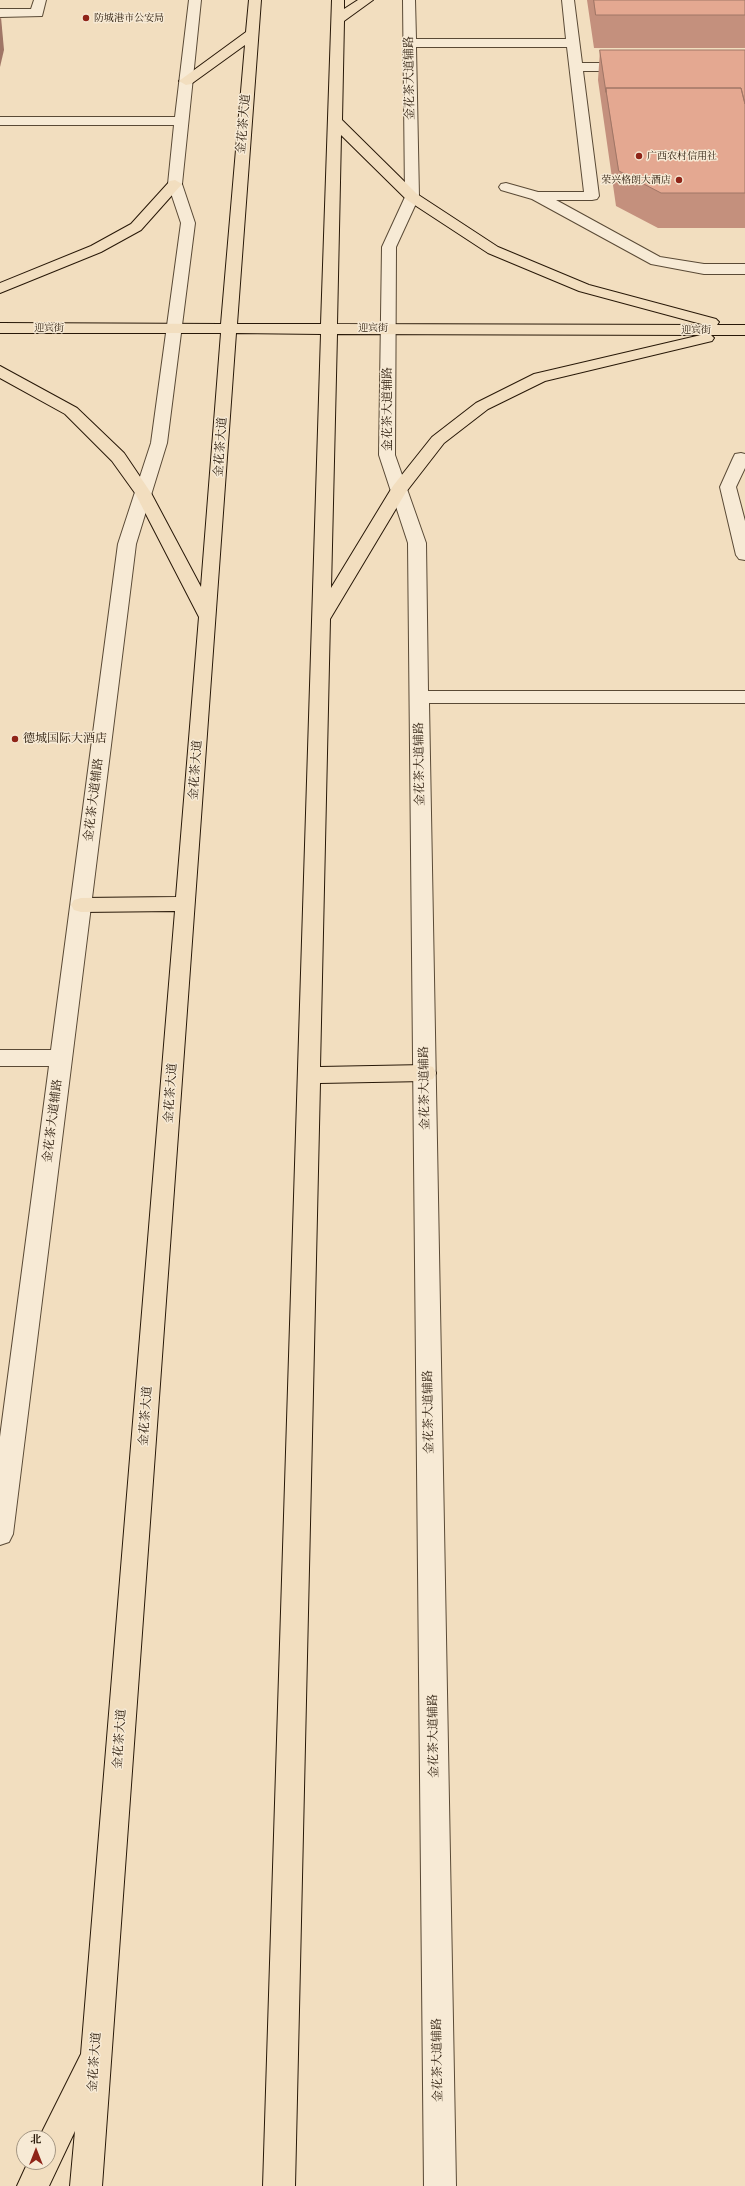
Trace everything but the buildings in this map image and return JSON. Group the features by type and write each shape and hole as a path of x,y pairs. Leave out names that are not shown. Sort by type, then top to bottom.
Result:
{"main road":[{"name":"金花茶大道","path":"86,2186 208,618 234,240 255,0"},
{"path":"279,2186 338,0"},
{"path":"338,19 367,0"},
{"path":"186,81 252,34"},
{"path":"334,121 412,197 493,250 584,288 743,330"},
{"path":"0,288 96,249 136,227 175,184"},
{"name":"迎宾街","path":"0,328 743,330"},
{"path":"321,619 399,490 438,440 482,406 540,377 743,330"},
{"path":"0,371 72,411 118,457 143,493 208,618"},
{"path":"81,905 186,904"},
{"path":"310,1074 425,1073"},
{"path":"56,2137 96,2053"},
{"path":"33,2186 40,2170"}],"street":[{"path":"0,13 38,13 40,0"},
{"name":"金花茶大道辅路","path":"0,1534 127,544 159,443 188,223 175,184 194,0"},
{"name":"金花茶大道辅路","path":"409,0 412,197 389,247 388,455 417,543 440,2186"},
{"path":"537,196 592,196 568,0"},
{"path":"410,43 574,43"},
{"path":"576,66 638,67"},
{"path":"0,121 182,121"},
{"path":"506,187 537,196 656,260 704,269 745,269"},
{"path":"656,260 703,255 745,255"},
{"path":"741,458 728,487 745,555"},
{"path":"419,697 745,697"},
{"path":"0,1058 62,1058"}],"place":[{"name":"防城港市公安局","path":"86,18"},
{"name":"广西农村信用社","path":"639,156"},
{"name":"荣兴格朗大酒店","path":"679,180"},
{"name":"德城国际大酒店","path":"15,739"}]}
